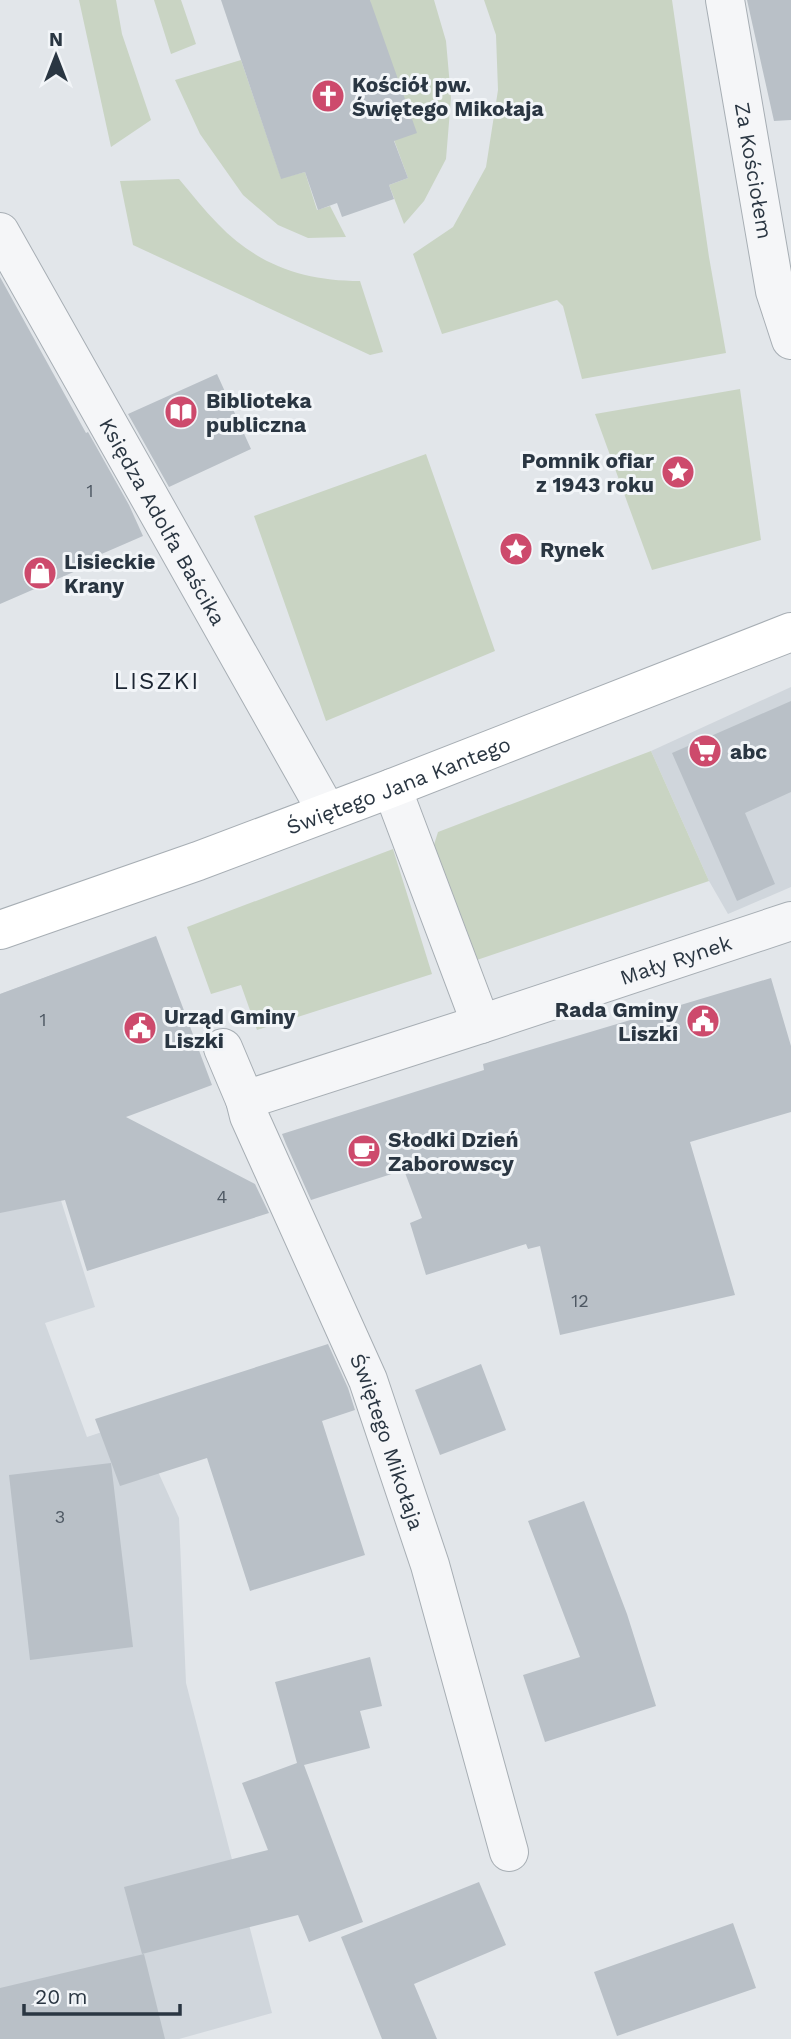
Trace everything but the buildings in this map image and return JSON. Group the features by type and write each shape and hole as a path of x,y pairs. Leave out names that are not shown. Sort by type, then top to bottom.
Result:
{"main road":[{"name":"Świętego Jana Kantego","path":"0,930 198,861 392,788 791,632"}],"street":[{"name":"Za Kościołem","path":"725,0 775,291 791,340"},
{"name":"Księdza Adolfa Baścika","path":"0,232 327,812"},
{"path":"392,788 481,1024"},
{"name":"Mały Rynek","path":"245,1100 481,1024 788,934"},
{"name":"Świętego Mikołaja","path":"223,1048 249,1116 368,1380 430,1565 509,1852"}],"shaded area":[{"path":"791,687 791,887 728,914 709,881 651,751"},
{"path":"68,969 57,1188 95,1307 45,1323 87,1437 135,1421 179,1518 186,1683 272,2013 179,2039 0,2039 0,994"}],"green space":[{"path":"79,0 116,0 122,34 151,120 111,147"},
{"path":"154,0 181,0 196,44 171,54"},
{"path":"370,0 434,0 446,41 451,98 446,159 424,201 404,224 389,185 408,178 394,140"},
{"path":"484,0 672,0 709,257 726,353 582,379 563,306 557,300 442,334 413,254 453,227 486,167 498,90 496,35"},
{"path":"241,60 281,178 305,172 317,210 330,206 346,237 308,238 278,225 243,195 200,134 175,80"},
{"path":"179,179 233,238 265,260 301,274 360,281 383,352 370,355 133,245 120,181"},
{"path":"740,389 761,540 652,570 595,414"},
{"path":"426,454 495,651 326,721 254,516"},
{"path":"651,751 709,881 471,962 433,848 438,832"},
{"path":"393,849 432,974 257,1030 241,985 211,994 187,927"}],"place":[{"name":"Kościół pw. Świętego Mikołaja","path":"328,96"},
{"name":"Biblioteka publiczna","path":"181,412"},
{"name":"Pomnik ofiar z 1943 roku","path":"678,472"},
{"name":"Rynek","path":"516,549"},
{"name":"Lisieckie Krany","path":"40,573"},
{"name":"abc","path":"705,751"},
{"name":"Rada Gminy Liszki","path":"703,1021"},
{"name":"Urząd Gminy Liszki","path":"140,1028"},
{"name":"Słodki Dzień Zaborowscy","path":"364,1151"}],"district":[{"name":"LISZKI","path":"157,681"}]}
